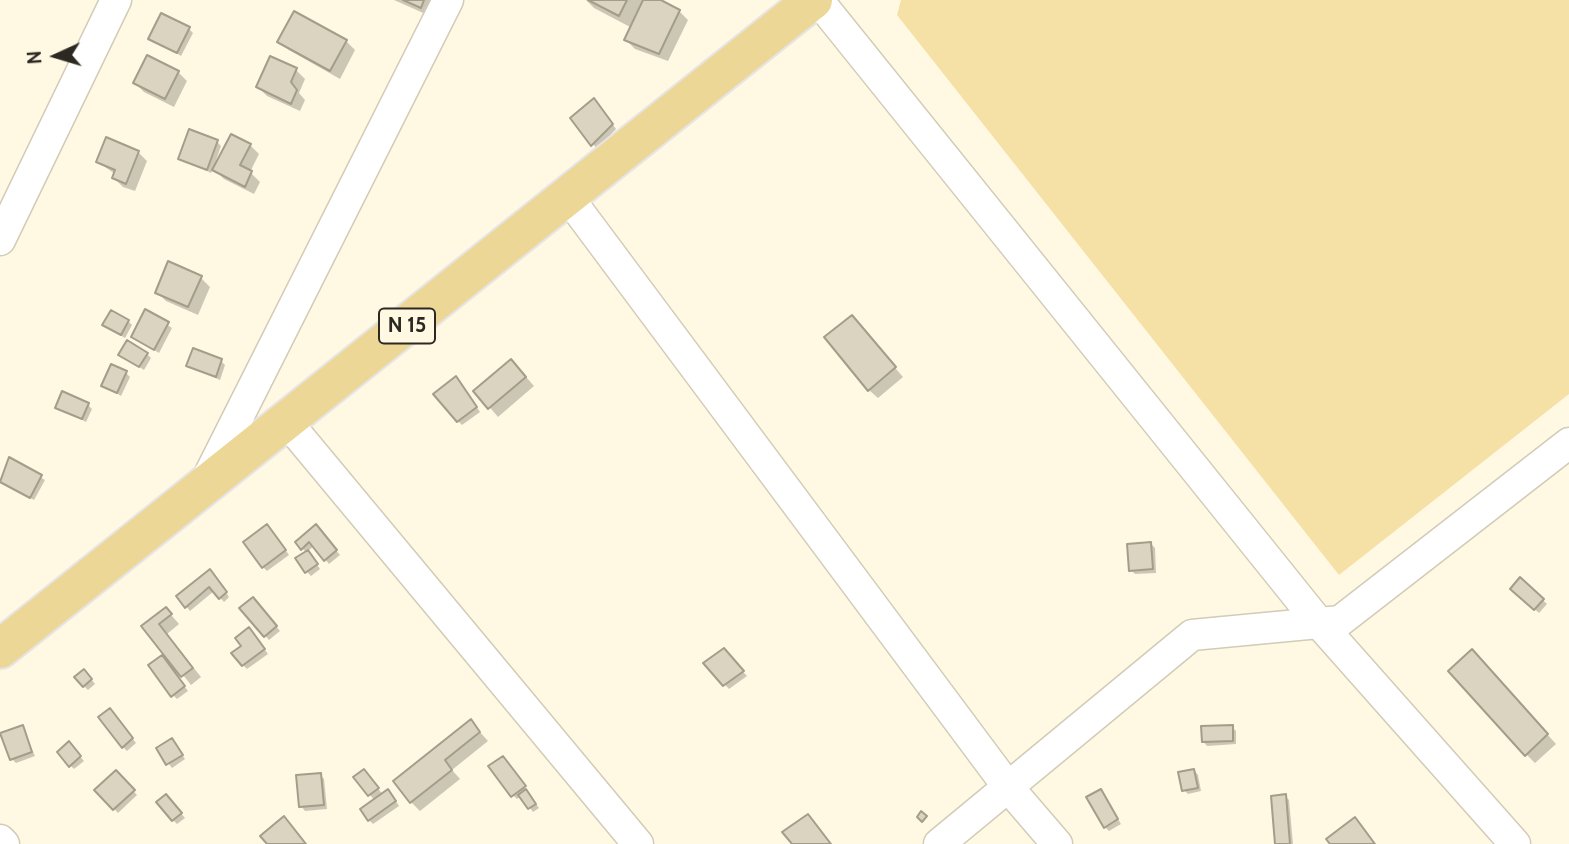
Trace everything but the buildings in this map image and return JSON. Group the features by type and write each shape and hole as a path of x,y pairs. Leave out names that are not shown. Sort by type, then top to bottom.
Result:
{"main road":[{"name":"N 15","path":"0,649 815,0"}],"street":[{"path":"0,240 116,0"},
{"path":"204,484 448,0"},
{"path":"815,0 1319,623 1515,844"},
{"path":"568,197 1008,787 1057,844"},
{"path":"287,422 638,844"},
{"path":"939,844 1192,635 1340,621 1569,443"},
{"path":"0,840 4,844"}],"shaded area":[{"path":"901,0 1569,0 1569,394 1339,575 897,15"}]}
